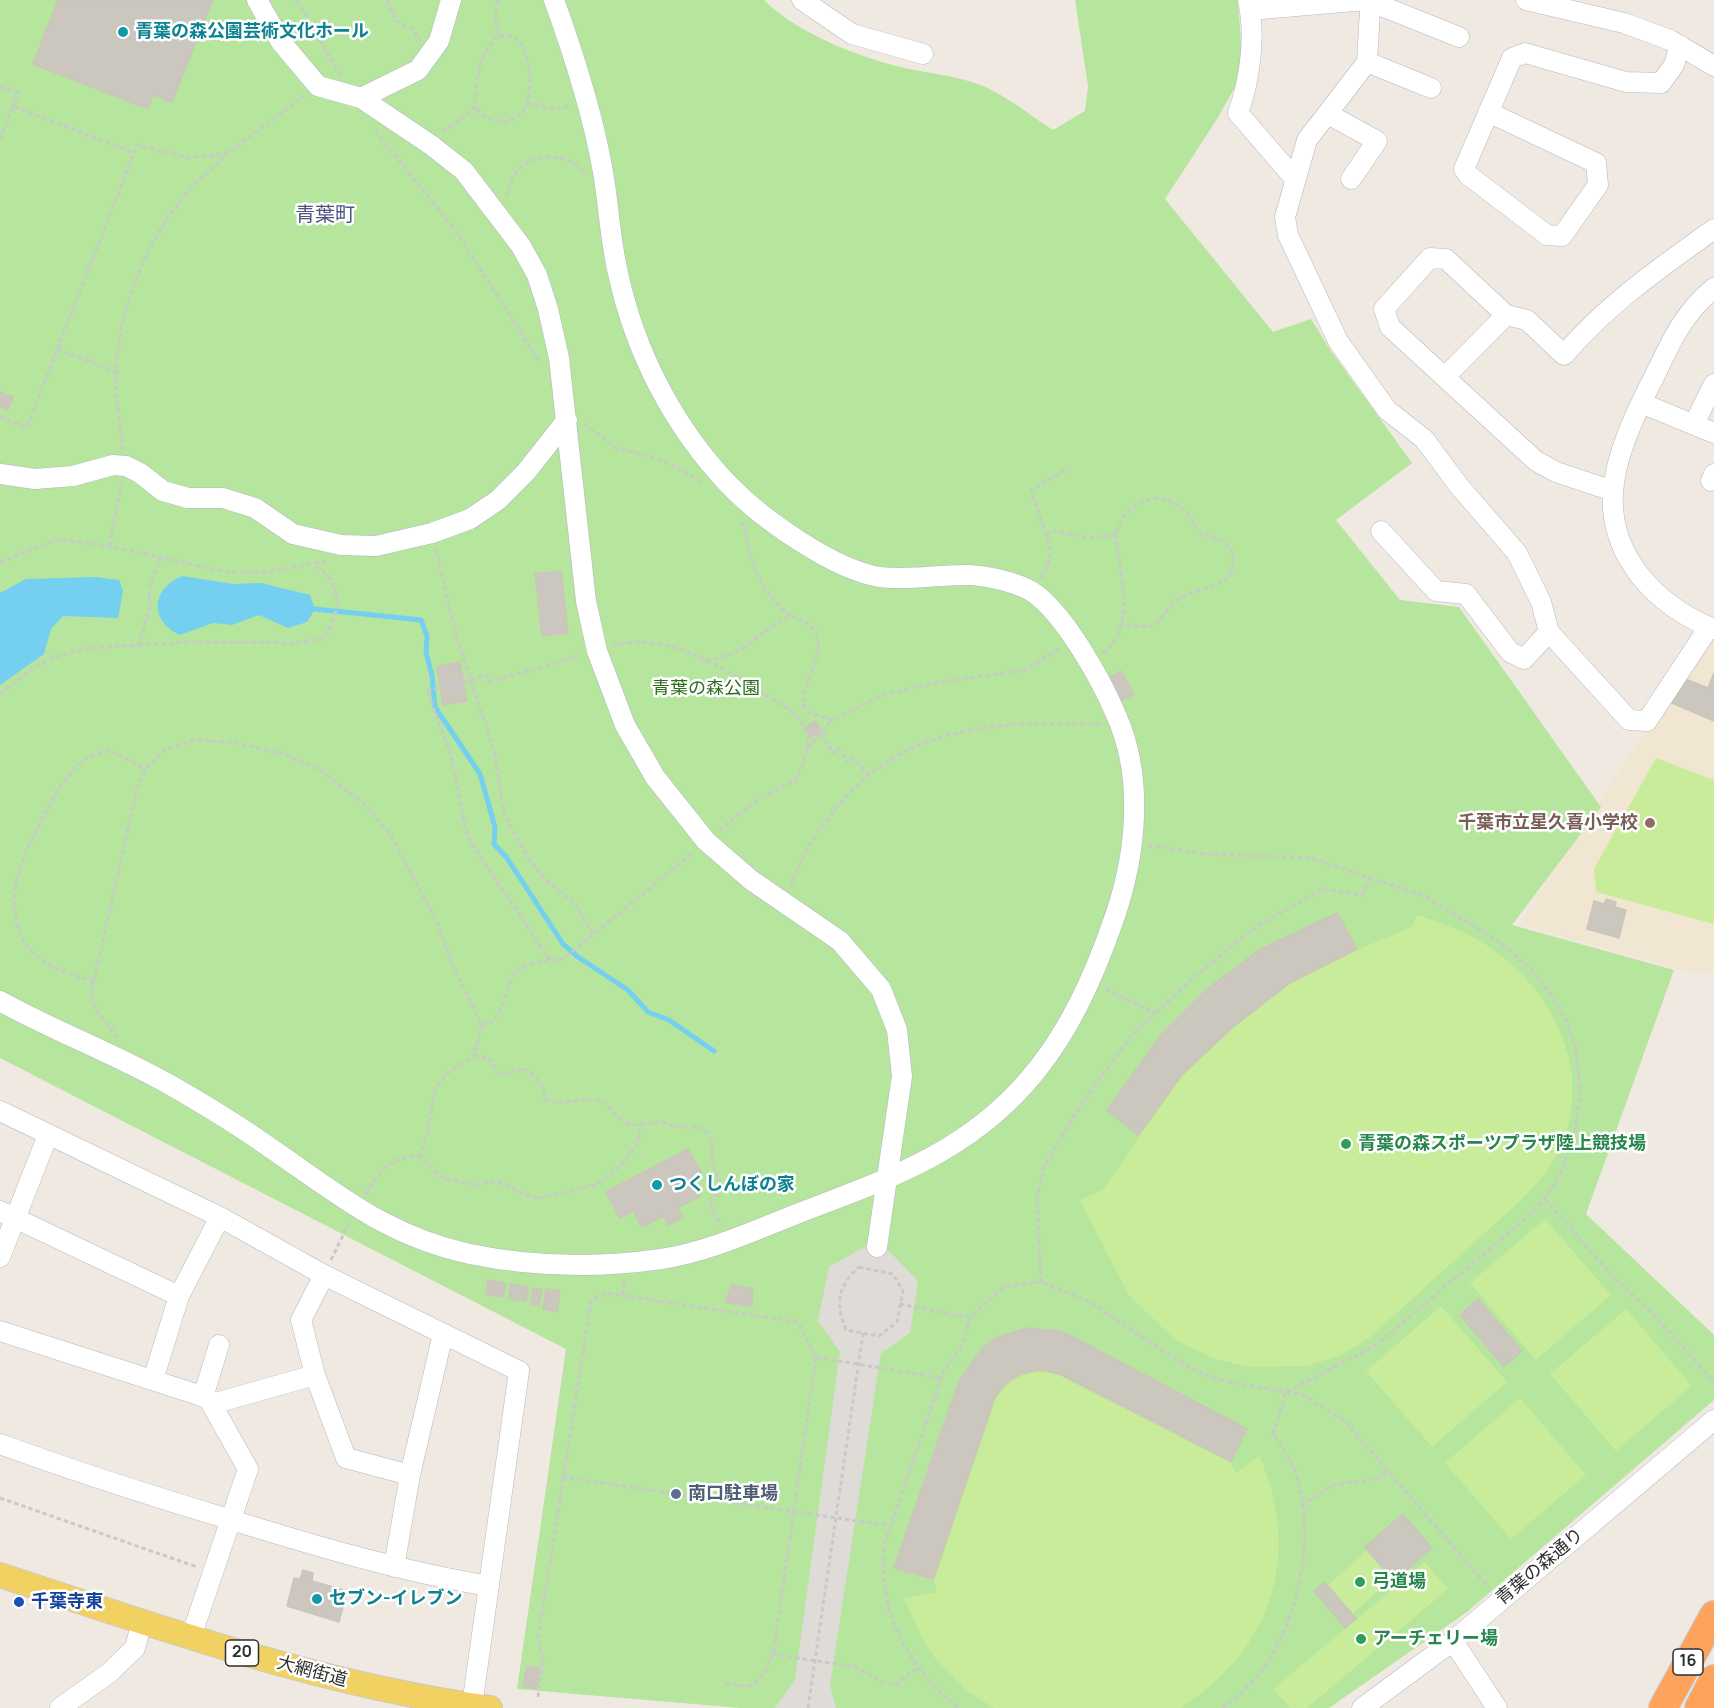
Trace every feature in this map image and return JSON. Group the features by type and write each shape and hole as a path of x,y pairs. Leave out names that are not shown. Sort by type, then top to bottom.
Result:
{"highway":[{"name":"16","path":"1663,1708 1714,1615"},
{"path":"1699,1708 1714,1679"}],"main road":[{"name":"大網街道","path":"0,1575 289,1667 382,1691 481,1707"}],"street":[{"path":"257,0 282,42 318,86 356,97 431,145 464,171 521,246 537,275 548,309 566,410 586,601 597,651 625,725 656,777 706,841 751,880 840,941 881,989 897,1030 902,1076 877,1247"},
{"path":"356,97 418,70 439,41 451,0"},
{"path":"0,1001 43,1025 169,1084 265,1143 356,1210 417,1239 468,1253 519,1262 591,1266 667,1258 729,1240 919,1166 974,1129 1021,1089 1052,1050 1089,981 1119,902 1134,843 1132,774 1121,725 1075,639 1032,592 967,574 921,579 874,576 846,567 790,535 731,487 682,426 656,382 632,332 617,270 603,173 584,98 554,0"},
{"path":"802,0 852,34 923,54"},
{"path":"1526,0 1624,24 1680,45 1714,66"},
{"path":"1371,3 1367,62 1307,140 1285,217 1288,235 1338,341 1387,411 1425,439 1459,486 1517,553 1541,602 1549,632 1629,720 1647,722 1712,628 1662,598 1643,580 1625,556 1613,518 1613,491 1619,463 1641,403 1685,316 1714,288"},
{"path":"1295,179 1238,113 1246,90 1249,5 1371,3 1459,37"},
{"path":"1488,112 1596,163 1598,185 1562,236 1547,235 1468,175 1464,168 1488,112 1512,58 1525,53 1626,82 1662,84 1674,65 1680,45"},
{"path":"1367,62 1431,88"},
{"path":"1328,114 1377,141 1351,179"},
{"path":"1613,491 1556,472 1536,461 1390,327 1384,309 1430,258 1446,259 1506,315 1527,320 1564,356 1588,326 1631,288 1714,229"},
{"path":"1445,377 1506,315"},
{"path":"1694,424 1714,384"},
{"path":"1641,403 1714,433"},
{"path":"0,474 35,479 73,476 113,465 126,466 140,473 163,491 188,498 223,498 255,508 293,534 341,545 376,546 432,534 470,519 498,500 526,472 566,410"},
{"path":"1381,531 1436,591 1466,594 1510,652 1524,659 1549,632"},
{"path":"0,1111 220,1217 324,1275 519,1371 489,1586 481,1707"},
{"path":"0,1257 8,1214 48,1136"},
{"path":"8,1214 179,1296"},
{"path":"153,1380 179,1296 220,1217"},
{"path":"324,1275 301,1320 315,1375 346,1458 410,1475"},
{"path":"0,1331 208,1400 315,1375"},
{"path":"394,1567 410,1475 443,1334"},
{"path":"191,1637 248,1469 208,1400 219,1346"},
{"name":"青葉の森通り","path":"1362,1708 1453,1641 1714,1420"},
{"path":"0,1444 75,1472 231,1520 394,1567 489,1586"},
{"path":"60,1708 109,1673 135,1648 142,1621"},
{"path":"1453,1641 1497,1708"}],"path":[{"path":"297,0 356,97"},
{"path":"387,0 396,21 412,29 430,53"},
{"path":"498,0 495,18 499,35"},
{"path":"499,35 514,38 525,51 530,82 527,103 522,112 506,122 489,119 476,108 474,95 486,50 490,42 499,35"},
{"path":"109,546 126,466 117,372 124,319 139,273 161,228 188,193 228,153 318,86"},
{"path":"0,87 18,92 0,139"},
{"path":"527,103 556,109 577,104 584,98"},
{"path":"13,106 132,152"},
{"path":"431,145 450,124 476,108"},
{"path":"373,128 456,231 545,369"},
{"path":"0,417 27,427 136,145 189,158 228,153"},
{"path":"505,201 509,184 520,167 535,160 555,156 573,162 585,175"},
{"path":"57,349 117,372"},
{"path":"566,410 617,448 680,469 711,489"},
{"path":"1032,592 1048,567 1052,551 1031,490 1070,466"},
{"path":"1089,662 1116,641 1122,623 1124,587 1116,535 1126,514 1135,504 1148,499 1161,499 1175,503 1187,513 1202,535 1222,540 1231,549 1233,561 1231,573 1224,581 1178,600 1154,626 1139,627 1122,623"},
{"path":"740,520 746,529 751,558 761,582 774,602 789,616 801,619 810,626 819,638 816,663 803,690 802,705 810,713 832,720"},
{"path":"1046,535 1054,531 1088,538 1116,535"},
{"path":"432,534 456,635 495,754 504,814 514,835 546,880 575,904 592,933"},
{"path":"0,562 57,539 109,546 227,572 261,573 336,559"},
{"path":"139,645 150,608 149,588 160,558"},
{"path":"0,694 31,669 83,648 190,642 293,643 320,639 329,631 339,604 330,579 315,564"},
{"path":"706,661 728,655 750,644 771,624 789,616"},
{"path":"807,750 832,720 884,695 933,683 1025,670 1075,639"},
{"path":"482,1025 494,1021 510,979 518,968 562,959 756,801 794,781 802,769 807,750 808,739 801,720 787,708 706,661 680,648 657,642 629,641 490,682 487,675 427,691 451,755 465,827 471,843 550,960"},
{"path":"801,720 810,713"},
{"path":"786,903 796,871 819,829 841,802 869,775 909,748 949,735 992,725 1033,721 1121,725"},
{"path":"821,733 833,753 838,748 848,762 853,757 869,775"},
{"path":"123,1061 123,1044 96,1011 91,994 137,788 146,769 165,749 196,740 232,742 284,754 320,770 367,806 392,837 438,924 451,962 482,1025 474,1054 445,1075 435,1089 427,1135 420,1157"},
{"path":"94,982 46,963 25,943 13,900 21,865 57,793 81,762 110,750 146,769"},
{"path":"1134,843 1207,854 1312,858 1424,896 1498,941 1530,968 1548,990 1567,1020 1576,1050 1579,1111 1570,1151 1561,1173 1539,1207 1375,1346 1286,1392 1274,1434 1292,1466 1301,1506 1303,1568 1281,1639 1261,1672 1222,1708"},
{"path":"1041,1282 1037,1198 1044,1167 1084,1100 1132,1035 1253,929 1322,889 1362,895 1370,878"},
{"path":"1089,981 1155,1013"},
{"path":"474,1054 490,1059 496,1072 507,1074 523,1068 535,1075 545,1092 545,1099 558,1104 584,1099 602,1101 624,1122 640,1125 659,1122 678,1126 692,1124 708,1131 713,1143 710,1156 722,1186 709,1203 729,1240"},
{"path":"324,1275 356,1210 384,1166 406,1156 420,1157 440,1177 476,1185 491,1182 503,1183 526,1195 539,1198 596,1185 606,1178 621,1165 638,1143 640,1125"},
{"path":"1545,1199 1613,1277 1653,1314 1714,1382"},
{"path":"859,1267 893,1274 903,1291 897,1322 879,1336 862,1333 846,1330 838,1312 844,1280 859,1267"},
{"path":"958,1708 917,1668 901,1642 890,1616 882,1571 884,1546 941,1378 962,1346 970,1318 1003,1287 1041,1282 1088,1301 1193,1370 1224,1382 1303,1395 1346,1422 1492,1592"},
{"path":"538,1697 543,1660 538,1639 591,1301 606,1293 798,1322 816,1357 772,1654 764,1674 751,1686 725,1684"},
{"path":"900,1304 970,1318"},
{"path":"808,1708 862,1333"},
{"path":"816,1357 941,1378"},
{"path":"1301,1506 1333,1485 1376,1479 1389,1471"},
{"path":"563,1477 891,1526"},
{"path":"0,1498 213,1572"},
{"path":"772,1654 855,1667 884,1683 896,1685 917,1668"}],"shaded area":[{"name":"千葉市立星久喜小学校","path":"1710,640 1714,641 1714,971 1685,971 1519,924 1652,721"},
{"path":"866,1246 887,1249 918,1281 910,1333 881,1353 830,1685 836,1708 775,1708 795,1680 840,1352 818,1321 829,1267"}],"green space":[{"name":"青葉の森公園","path":"0,0 764,0 789,21 837,46 885,63 959,78 983,86 1053,130 1085,111 1088,86 1075,0 1238,0 1243,73 1217,119 1165,199 1273,332 1311,319 1331,351 1412,463 1336,520 1400,600 1459,607 1601,807 1512,925 1674,970 1586,1214 1714,1335 1714,1400 1467,1612 1329,1708 741,1708 517,1689 566,1349 0,1058"},
{"path":"1656,758 1714,780 1714,924 1596,892 1594,869"},
{"name":"青葉の森スポーツプラザ陸上競技場","path":"1417,915 1457,929 1480,941 1505,959 1528,981 1547,1006 1561,1034 1570,1063 1573,1093 1569,1124 1550,1167 1510,1211 1369,1338 1341,1355 1307,1366 1249,1367 1213,1358 1174,1339 1128,1294 1080,1200 1103,1190 1182,1075 1234,1027 1290,984 1357,950 1412,927"},
{"path":"1545,1219 1611,1295 1536,1360 1470,1283"},
{"path":"1441,1306 1507,1382 1432,1447 1366,1371"},
{"path":"1626,1309 1692,1386 1616,1451 1550,1374"},
{"path":"1047,1372 1059,1375 1231,1463 1236,1473 1259,1456 1272,1493 1278,1529 1278,1564 1271,1597 1257,1629 1238,1658 1212,1685 1181,1708 994,1708 967,1691 935,1658 923,1640 904,1598 937,1592 934,1581 996,1398 1012,1381 1031,1373"},
{"path":"1520,1398 1586,1475 1511,1539 1445,1463"},
{"name":"弓道場","path":"1366,1551 1392,1579 1353,1613 1328,1585"},
{"name":"アーチェリー場","path":"1425,1562 1448,1589 1307,1708 1290,1708 1273,1689"}],"water":[{"path":"182,576 233,584 261,583 310,595 315,609 307,622 288,628 259,615 232,625 213,623 180,635 163,622 158,605 164,589"},
{"path":"95,577 119,580 123,591 118,618 63,616 51,629 44,654 0,685 0,593 26,579"}],"building":[{"name":"青葉の森公園芸術文化ホール","path":"58,0 213,0 172,102 153,95 148,109 33,64"},
{"path":"0,392 13,397 8,410 0,407"},
{"path":"561,571 568,633 542,636 535,574"},
{"path":"460,662 467,701 443,705 437,667"},
{"path":"1121,671 1134,694 1121,701 1109,678"},
{"path":"1714,673 1714,721 1672,703 1683,678 1708,688"},
{"path":"815,721 821,731 812,737 805,728"},
{"path":"1606,899 1616,902 1615,907 1626,910 1619,938 1587,929 1594,901 1604,904"},
{"path":"1337,913 1357,949 1290,983 1234,1026 1182,1075 1138,1135 1107,1110 1161,1035 1207,989 1259,950"},
{"name":"つくしんぼの家","path":"688,1149 701,1172 690,1178 700,1196 677,1208 683,1217 668,1225 663,1216 642,1227 633,1211 620,1218 606,1192"},
{"path":"488,1280 506,1284 503,1297 485,1294"},
{"path":"510,1284 528,1287 526,1301 509,1299"},
{"path":"732,1285 753,1289 752,1307 725,1302"},
{"path":"533,1288 542,1290 539,1305 531,1304"},
{"path":"546,1289 560,1291 557,1312 543,1309"},
{"path":"1478,1299 1522,1351 1504,1367 1460,1315"},
{"path":"1027,1328 1058,1331 1071,1336 1247,1429 1231,1461 1060,1374 1042,1370 1022,1373 1007,1382 995,1397 933,1579 894,1568 959,1381 982,1349 995,1338"},
{"path":"1403,1514 1432,1548 1394,1581 1365,1547"},
{"name":"セブン-イレブン","path":"303,1570 313,1573 312,1581 347,1591 339,1622 287,1606 294,1578 300,1579"},
{"path":"1325,1582 1356,1619 1345,1628 1314,1591"},
{"path":"527,1666 540,1669 536,1689 523,1686"}],"waterway":[{"path":"315,609 421,620 427,636 426,652 432,676 435,707 480,774 495,827 494,844 507,858 563,944 578,957 628,990 648,1012 669,1020 714,1051"}],"place":[{"name":"青葉の森公園芸術文化ホール","path":"123,32"},
{"name":"千葉市立星久喜小学校","path":"1650,823"},
{"name":"青葉の森スポーツプラザ陸上競技場","path":"1346,1144"},
{"name":"つくしんぼの家","path":"657,1185"},
{"name":"南口駐車場","path":"676,1494"},
{"name":"弓道場","path":"1360,1582"},
{"name":"セブン-イレブン","path":"317,1599"},
{"name":"千葉寺東","path":"19,1602"},
{"name":"アーチェリー場","path":"1361,1639"}],"district":[{"name":"青葉町","path":"325,215"}]}
